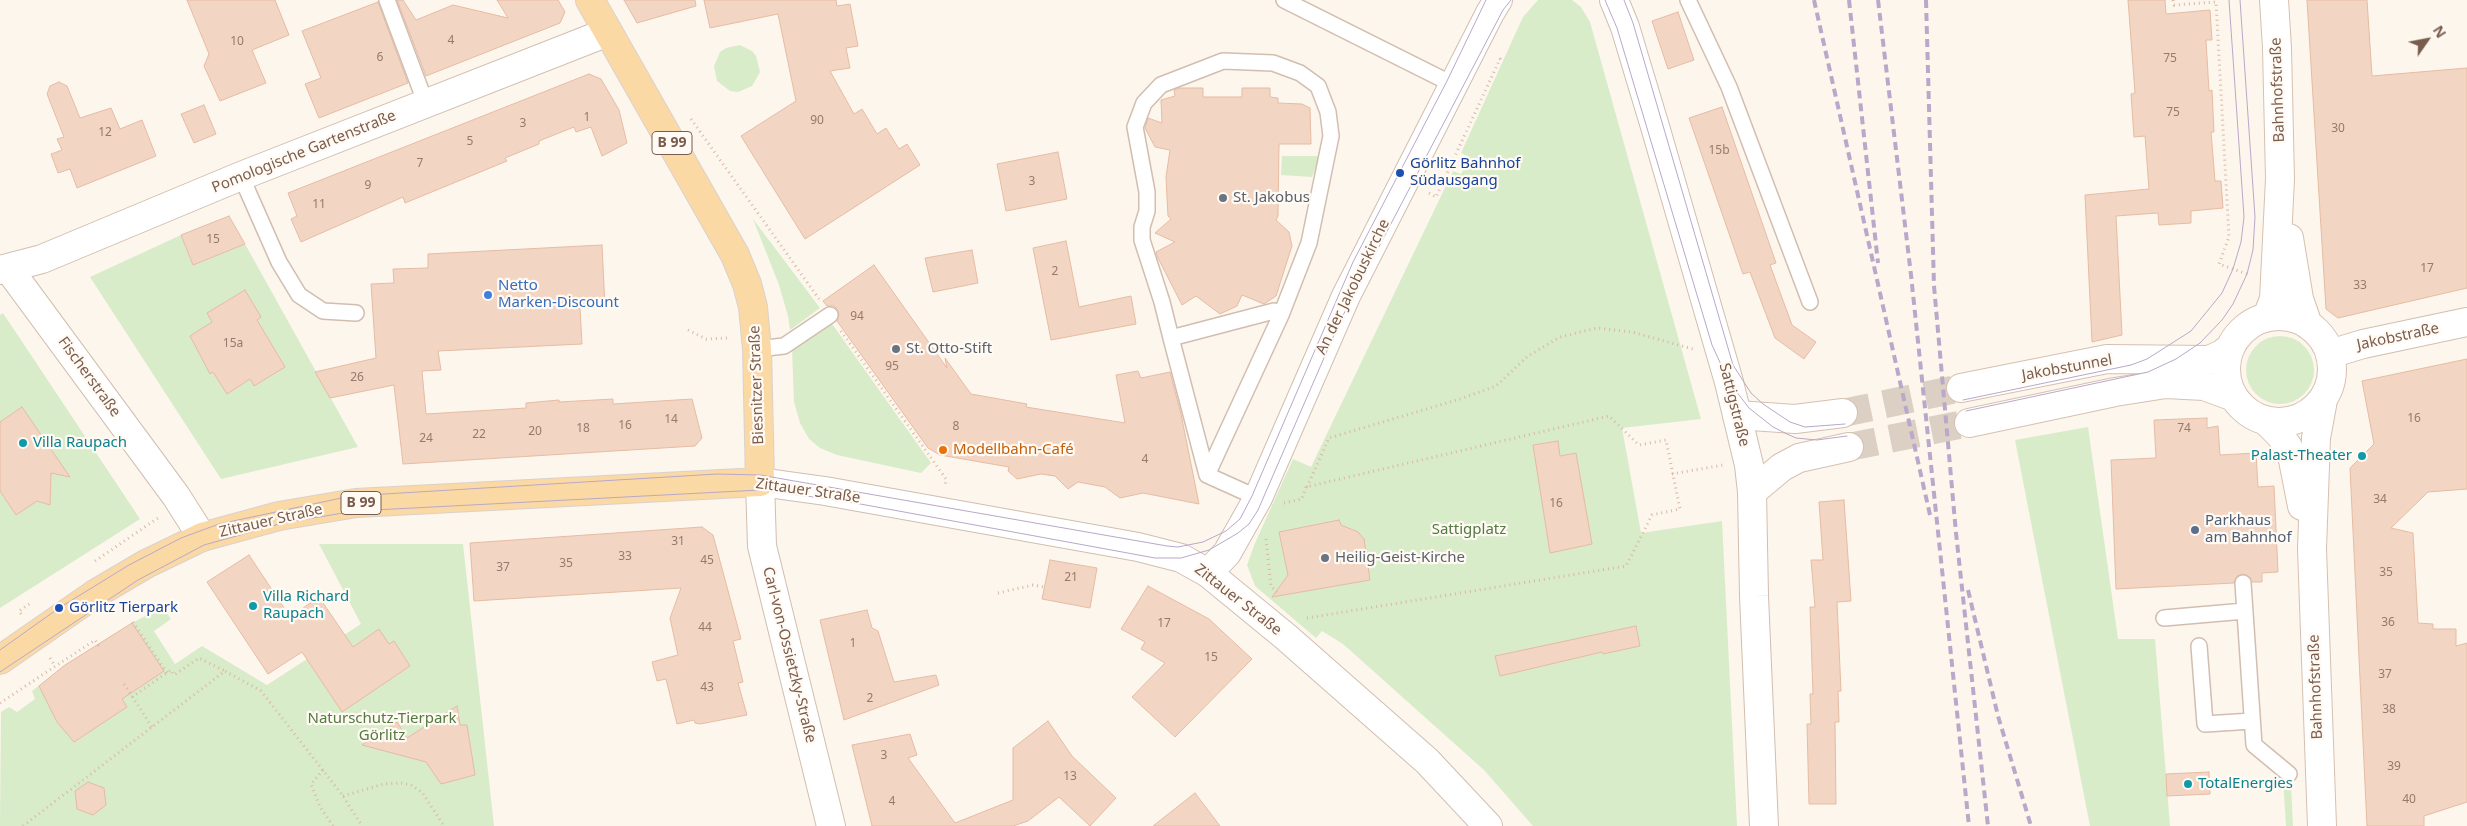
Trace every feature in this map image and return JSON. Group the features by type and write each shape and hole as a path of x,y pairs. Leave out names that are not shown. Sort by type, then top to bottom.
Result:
{"main road":[{"name":"Biesnitzer Straße","path":"590,0 735,255 747,284 753,308 744,347 760,482"},
{"name":"Zittauer Straße","path":"0,660 110,585 146,564 202,537 279,516 356,503 760,482"}],"street":[{"name":"An der Jakobuskirche","path":"1208,573 1227,553 1258,498 1346,296 1490,12 1498,0"},
{"name":"Sattigstraße","path":"1614,0 1628,37 1718,343 1749,465 1752,492 1753,576 1764,826"},
{"name":"Bahnhofstraße","path":"2267,317 2274,299 2280,179 2274,0"},
{"name":"Pomologische Gartenstraße","path":"4,269 42,259 241,176 608,32"},
{"name":"Bahnhofstraße","path":"2280,179 2298,294 2308,325"},
{"name":"Fischerstraße","path":"4,269 181,505 202,537"},
{"name":"Bahnhofstraße","path":"2312,549 2293,460 2280,435 2266,421 2247,412 2234,397 2226,378 2227,357 2230,347 2245,328 2267,317 2281,316 2295,319 2308,325 2318,333 2330,354 2332,373 2328,392 2323,400 2316,438 2312,549 2322,826"},
{"name":"Jakobstraße","path":"2330,354 2362,344 2467,322"},
{"name":"Jakobstunnel","path":"1961,388 2107,360 2208,360 2222,354 2230,347"},
{"path":"1969,423 2115,392 2166,384 2204,386 2234,397"},
{"path":"2266,421 2277,423 2298,419 2316,408 2323,400"},
{"path":"1737,415 1795,419 1843,413"},
{"path":"1752,492 1782,467 1799,458 1849,446"},
{"name":"Zittauer Straße","path":"760,482 825,491 1159,551 1181,558 1208,573 1286,637 1427,761 1488,826"},
{"name":"Carl-von-Ossietzky-Straße","path":"760,482 762,546 831,826"}],"lane":[{"path":"387,0 426,104"},
{"path":"1284,0 1454,85"},
{"path":"1688,0 1729,87 1810,302"},
{"path":"1223,61 1273,64 1300,73 1318,86 1328,112 1331,136 1309,243 1281,315 1207,475 1162,302 1142,240 1142,228 1147,211 1147,192 1135,127 1144,103 1161,85 1223,61"},
{"path":"241,176 279,262 298,295 323,311 356,313"},
{"path":"1171,338 1274,312 1281,315"},
{"path":"744,347 784,346 830,315"},
{"path":"1207,475 1258,498"},
{"path":"2243,583 2254,745 2289,774"},
{"path":"2164,618 2245,611"},
{"path":"2199,646 2205,724 2252,721"}],"path":[{"path":"2173,0 2174,5 2216,1 2229,237 2219,264 2247,274"},
{"path":"1436,197 1500,59"},
{"path":"1258,498 1276,505 1302,499 1330,438 1460,399 1496,386 1528,356 1560,337 1597,328 1632,332 1691,349 1718,343"},
{"path":"688,330 706,339 730,338 744,347"},
{"path":"1286,637 1301,619 1626,566 1652,515 1680,509 1666,440 1639,445 1609,416 1306,488"},
{"path":"1672,474 1716,467"},
{"path":"90,565 148,524 181,505"},
{"path":"1266,537 1271,586 1282,598"},
{"path":"998,593 1033,585 1044,587"},
{"path":"133,622 167,673"},
{"path":"0,703 94,640 99,646"},
{"path":"132,697 171,670 174,675 199,658 261,690 343,796 362,826"},
{"path":"23,826 225,671"},
{"path":"124,684 152,727"},
{"path":"323,770 311,784 320,808 333,826"},
{"path":"343,796 384,784 412,785 422,792 444,826"}],"green space":[{"name":"Sattigplatz","path":"1538,0 1572,0 1581,7 1590,22 1701,419 1622,428 1641,533 1722,521 1737,826 1533,826 1484,770 1343,644 1322,631 1316,638 1255,586 1247,565 1293,459 1311,467 1453,171 1461,174 1469,157 1461,153 1523,17"},
{"path":"740,45 752,51 756,56 760,72 752,86 738,92 730,91 717,81 714,66 720,52 726,48"},
{"path":"1282,156 1320,156 1312,177 1281,175"},
{"path":"753,219 820,308 790,330 779,285"},
{"path":"181,235 193,265 245,244 358,447 221,479 90,277"},
{"path":"3,313 140,519 0,608 0,315"},
{"path":"830,321 931,463 921,473 837,455 820,448 809,439 800,423 794,402 792,348"},
{"path":"2280,336 2293,339 2304,346 2311,357 2314,370 2311,383 2304,394 2293,401 2280,404 2267,401 2256,394 2249,383 2246,370 2249,357 2256,346 2267,339"},
{"path":"2088,427 2118,639 2155,639 2170,826 2090,826 2015,440"},
{"name":"Naturschutz-Tierpark Görlitz","path":"319,544 463,544 494,826 0,826 1,712 9,707 17,712 35,699 32,691 65,665 132,623 163,607 171,619 154,631 175,664 202,646 267,685 361,624"},
{"path":"2283,778 2291,785 2293,826 2286,826"}],"building":[{"path":"187,0 275,0 289,35 252,50 266,83 220,101 204,66 209,54"},
{"path":"397,0 403,0 416,20 453,5 508,18 497,0 558,0 565,12 560,23 426,76"},
{"path":"624,0 695,0 696,6 637,23"},
{"path":"704,0 836,0 837,6 850,4 858,46 846,48 850,68 830,71 854,114 862,109 877,134 886,128 899,149 907,144 920,165 805,239 741,136 796,101 778,14 710,28"},
{"path":"2128,0 2165,0 2166,14 2210,10 2212,40 2206,40 2209,91 2212,90 2214,132 2211,132 2215,181 2221,181 2223,208 2191,211 2191,223 2159,225 2158,213 2116,216 2122,335 2092,342 2085,195 2149,189 2145,136 2134,137 2131,94 2135,93"},
{"path":"2307,0 2367,0 2372,76 2467,68 2467,288 2338,318 2326,309"},
{"path":"378,2 408,83 319,118 305,84 321,78 302,31"},
{"path":"1678,12 1694,60 1668,69 1652,21"},
{"path":"589,74 601,79 619,110 627,143 602,156 591,127 576,132 574,127 539,141 539,144 505,158 507,161 405,203 403,197 301,242 291,219 297,216 288,193"},
{"path":"59,82 67,86 80,118 111,108 120,129 142,120 156,156 77,188 70,169 58,173 51,154 62,150 57,139 64,137 47,94 50,86"},
{"name":"St. Jakobus","path":"1180,88 1203,88 1203,97 1242,97 1242,88 1270,88 1270,97 1278,98 1278,103 1302,104 1310,108 1311,144 1279,144 1278,216 1276,220 1289,232 1292,246 1276,296 1264,304 1242,295 1237,306 1220,314 1196,296 1182,305 1157,256 1156,252 1175,242 1155,233 1171,219 1168,216 1166,177 1170,150 1155,147 1145,128 1148,118 1162,123 1161,100 1175,96 1174,90"},
{"path":"204,105 216,134 194,143 181,114"},
{"path":"1722,107 1776,263 1770,265 1792,325 1816,342 1804,359 1775,338 1750,272 1743,274 1689,118"},
{"path":"1058,152 1067,199 1006,211 997,164"},
{"path":"229,216 245,244 193,265 181,235"},
{"path":"1066,241 1079,307 1131,296 1136,324 1051,340 1033,248"},
{"path":"602,245 605,307 580,308 582,344 438,351 441,370 422,371 426,414 526,408 526,403 559,400 559,402 613,399 613,404 692,399 702,438 695,446 403,464 394,385 330,398 315,372 376,358 371,284 394,283 393,269 428,268 428,254"},
{"path":"972,250 978,283 933,292 925,258"},
{"path":"874,265 947,368 945,358 971,394 1027,404 1026,407 1125,423 1116,375 1138,371 1141,378 1170,372 1181,414 1199,504 1143,493 1120,498 1105,487 1078,482 1068,489 1055,476 1041,474 1017,479 1008,471 1009,467 940,455 928,448 837,321 839,315 837,309 834,306 827,306 823,301"},
{"path":"245,290 261,317 257,320 285,367 254,386 250,379 227,394 213,372 210,374 190,336 212,322 207,313"},
{"path":"2467,359 2467,489 2428,492 2391,528 2413,533 2418,623 2433,624 2433,629 2456,629 2456,646 2467,643 2467,802 2424,816 2424,826 2367,826 2350,468 2374,444 2362,381"},
{"name":"Villa Raupach","path":"22,407 70,477 51,473 50,505 37,501 16,515 0,491 0,422"},
{"name":"Parkhaus am Bahnhof","path":"2207,418 2207,428 2218,426 2220,455 2256,453 2258,487 2274,486 2278,572 2262,573 2262,582 2252,582 2250,577 2243,574 2237,576 2234,583 2116,589 2111,460 2156,458 2154,420"},
{"path":"1558,441 1560,456 1576,453 1592,544 1550,553 1533,445"},
{"path":"1844,500 1851,601 1837,602 1841,691 1838,691 1839,722 1835,722 1836,804 1809,804 1807,724 1811,724 1810,694 1813,694 1810,607 1815,607 1811,560 1823,560 1819,502"},
{"name":"Heilig-Geist-Kirche","path":"1339,520 1341,525 1358,532 1364,539 1370,580 1272,597 1288,575 1279,532"},
{"path":"702,527 713,535 741,639 733,641 743,682 738,683 747,715 700,724 695,723 694,720 677,724 666,679 657,681 652,662 678,655 670,618 681,588 474,601 470,543"},
{"path":"249,555 290,617 319,597 353,647 379,629 389,644 394,641 410,666 342,712 302,652 268,674 207,582"},
{"path":"1050,560 1097,568 1090,608 1042,599"},
{"path":"1148,586 1209,619 1252,659 1175,737 1132,697 1165,663 1141,649 1145,642 1121,629"},
{"path":"867,610 872,628 878,631 894,682 936,675 939,685 844,720 820,620"},
{"path":"132,623 164,671 122,699 127,707 74,742 57,722 39,686 65,665"},
{"path":"1636,626 1640,646 1603,654 1602,652 1500,676 1495,656"},
{"path":"457,706 460,725 467,725 475,775 441,784 426,762 362,745 397,722 407,738"},
{"path":"1048,721 1072,756 1116,798 1090,826 1059,797 1028,821 1013,826 872,826 852,745 910,734 917,755 908,758 955,823 1013,800 1013,748"},
{"name":"TotalEnergies","path":"2209,772 2210,794 2167,796 2166,774"},
{"path":"88,782 104,788 106,805 93,815 77,809 75,791"},
{"path":"1195,793 1220,826 1153,826"}],"tunnel":[{"path":"1843,413 1961,388"},
{"path":"1849,447 1969,423"}],"tram line":[{"path":"0,650 59,608 129,565 181,538 219,524 351,496 717,474 760,475 1167,546 1178,547 1203,542 1226,531 1240,519 1252,496 1353,262 1447,81 1486,0"},
{"path":"0,672 138,580 204,545 283,523 355,511 760,490 844,501 1155,558 1181,558 1209,550 1238,533 1249,524 1258,510 1340,321 1503,10 1511,0"},
{"path":"1605,0 1617,28 1712,345 1729,382 1749,408 1773,427 1787,434 1796,438 1817,440 1847,436"},
{"path":"1624,0 1633,23 1733,365 1751,393 1763,404 1790,422 1805,427 1845,424"},
{"path":"1963,400 2131,365 2147,359 2191,331 2222,293 2233,269 2241,242 2244,217 2229,0"},
{"path":"1966,411 2148,372 2176,359 2200,343 2222,320 2233,304 2247,274 2253,250 2255,217 2240,0"}],"railway":[{"path":"1814,0 1930,515"},
{"path":"1849,0 1878,263"},
{"path":"1878,0 1911,275 1969,826"},
{"path":"1926,0 1934,286 1956,533 1988,826"},
{"path":"1968,590 1998,716 2031,826"}],"place":[{"name":"Görlitz Bahnhof Südausgang","path":"1400,173"},
{"name":"St. Jakobus","path":"1223,198"},
{"name":"Netto Marken-Discount","path":"488,295"},
{"name":"St. Otto-Stift","path":"896,349"},
{"name":"Villa Raupach","path":"23,443"},
{"name":"Modellbahn-Café","path":"943,450"},
{"name":"Palast-Theater","path":"2362,456"},
{"name":"Parkhaus am Bahnhof","path":"2195,530"},
{"name":"Heilig-Geist-Kirche","path":"1325,558"},
{"name":"Villa Richard Raupach","path":"253,606"},
{"name":"Görlitz Tierpark","path":"59,608"},
{"name":"TotalEnergies","path":"2188,784"}]}
